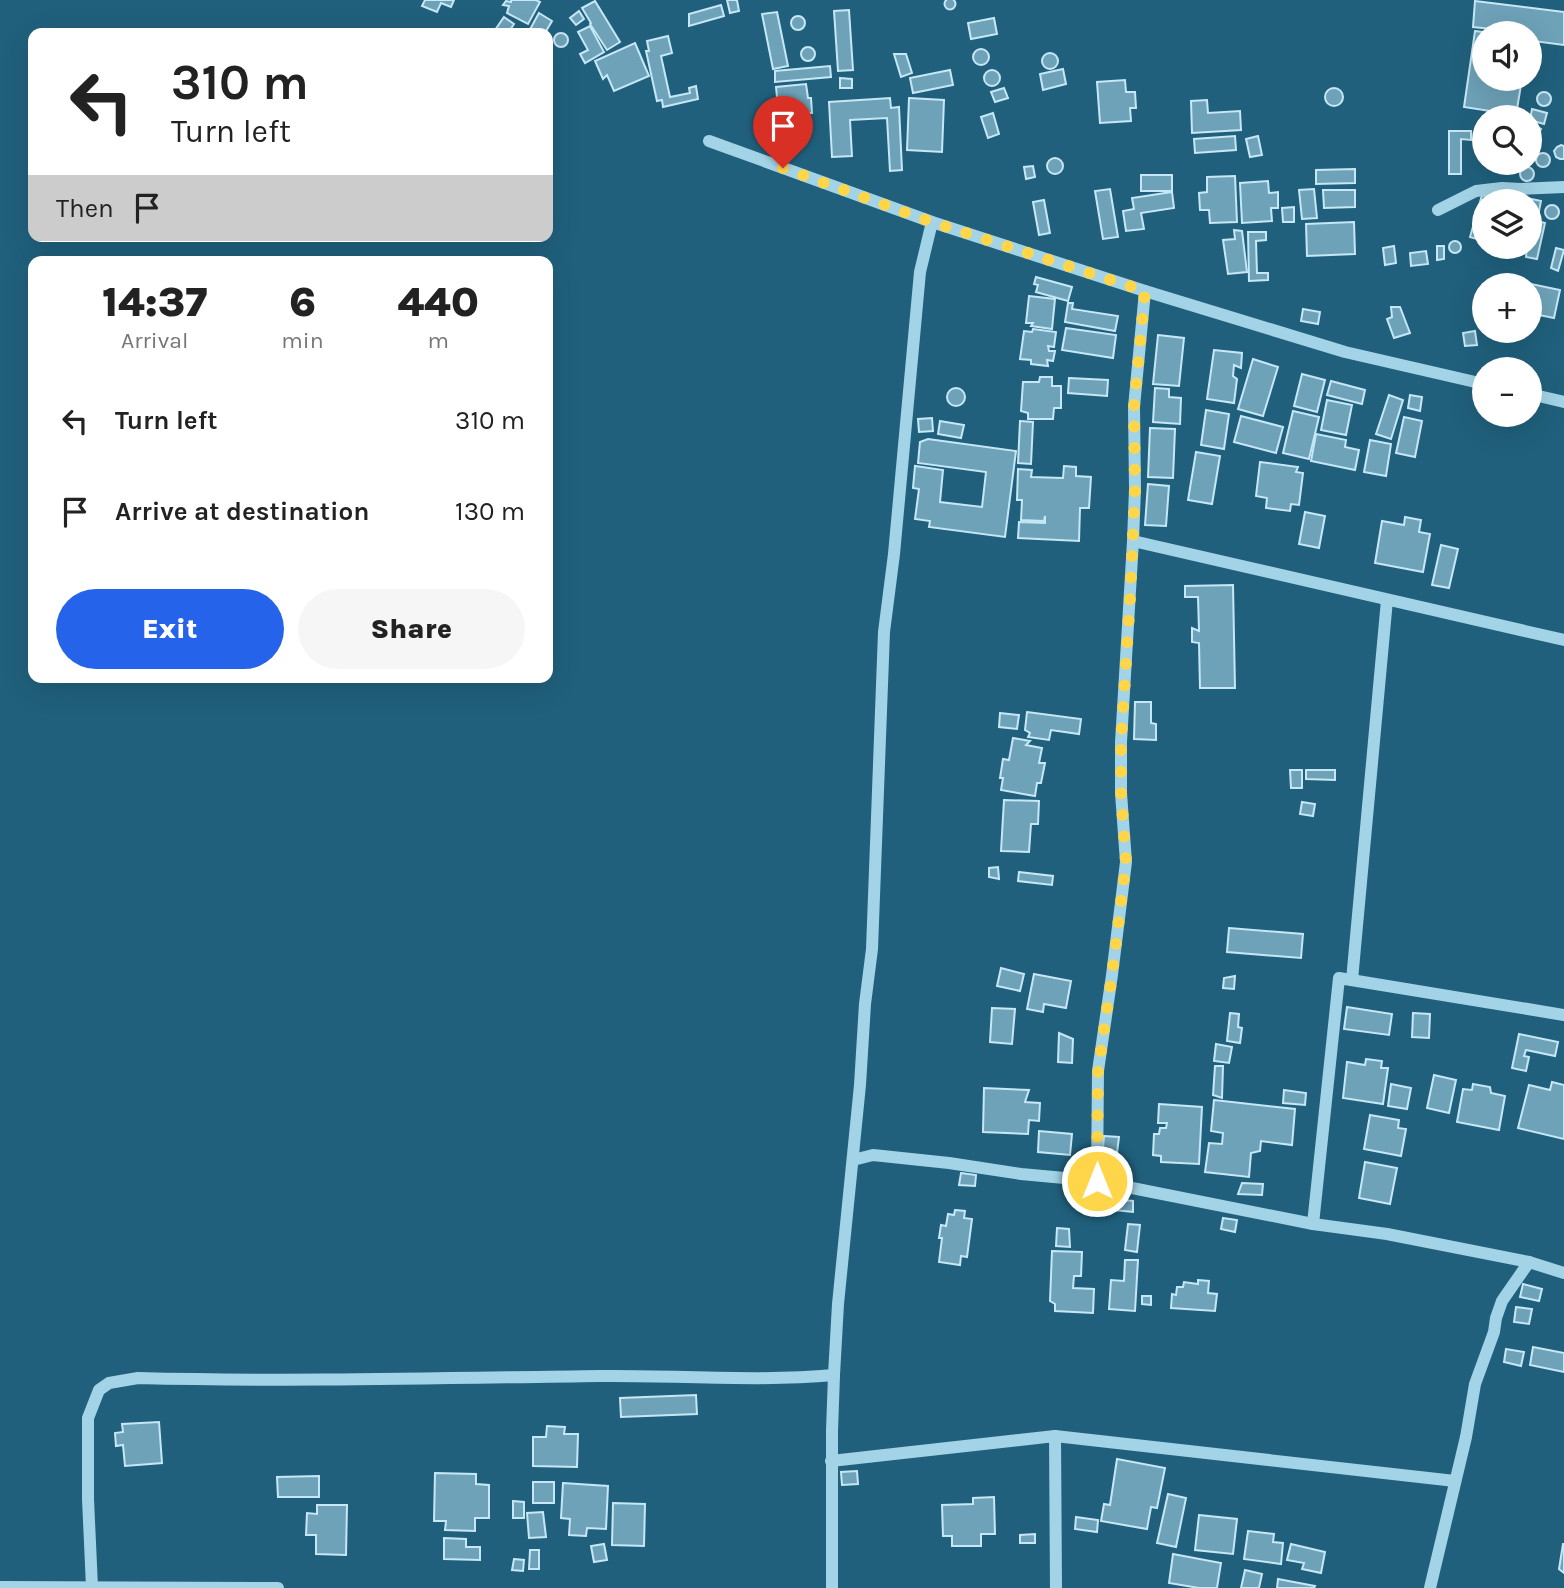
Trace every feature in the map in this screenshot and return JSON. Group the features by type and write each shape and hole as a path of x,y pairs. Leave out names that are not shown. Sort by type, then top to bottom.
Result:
{"street":[{"path":"709,141 932,222 1145,291 1345,352 1472,381"},
{"path":"1438,210 1476,191 1564,187"},
{"path":"830,1586 831,1461 838,1304 853,1160 864,1004 872,949 884,632 894,554 920,272 932,222"},
{"path":"1097,1181 1098,1071 1126,862 1121,793 1121,742 1133,541 1134,407 1145,291"},
{"path":"1542,397 1564,402"},
{"path":"1133,541 1564,640"},
{"path":"1352,980 1387,600"},
{"path":"1313,1224 1339,978 1564,1015"},
{"path":"853,1160 873,1155 1097,1181 1313,1224 1387,1234 1529,1262 1564,1273"},
{"path":"1430,1588 1466,1437 1475,1384 1502,1301 1529,1262"},
{"path":"92,1587 88,1418 99,1390 109,1383 138,1378 635,1376 793,1379 834,1375"},
{"path":"831,1461 1055,1436 1455,1481"},
{"path":"1055,1436 1056,1588"},
{"path":"0,1587 278,1588"}],"building":[{"path":"950,-1 954,0 954,8 950,9 946,8 945,4 946,0"},
{"path":"425,0 454,0 451,7 441,3 437,12 422,6"},
{"path":"511,0 540,2 528,24 507,13 509,6 503,5"},
{"path":"727,0 737,0 739,11 730,13"},
{"path":"595,1 620,42 607,50 582,8"},
{"path":"1475,1 1564,12 1564,45 1542,42 1542,21 1473,21"},
{"path":"721,5 724,16 689,26 689,14"},
{"path":"849,10 853,70 838,71 834,11"},
{"path":"579,11 584,19 576,25 570,18"},
{"path":"777,12 788,66 773,69 762,14"},
{"path":"539,13 552,21 548,28 531,28"},
{"path":"798,16 803,18 803,28 798,30 793,28 791,23 793,18"},
{"path":"504,17 514,24 511,28 496,28"},
{"path":"994,18 997,34 971,39 968,23"},
{"path":"590,26 604,52 585,63 580,54 588,50 578,32"},
{"path":"558,33 564,33 568,40 564,47 558,47 554,43 554,37"},
{"path":"668,36 672,53 661,56 670,97 690,93 689,88 696,86 698,99 663,107 662,100 657,101 646,51 649,51 647,41"},
{"path":"635,43 649,76 614,91 607,75 603,79 595,61"},
{"path":"808,47 813,49 813,59 808,61 803,59 801,54 803,49"},
{"path":"981,49 989,57 981,65 973,57"},
{"path":"1472,52 1472,91 1520,91 1518,105 1464,107"},
{"path":"1050,53 1058,61 1050,69 1042,61"},
{"path":"894,54 906,54 912,73 901,77"},
{"path":"830,66 831,77 775,82 775,71"},
{"path":"1063,69 1066,84 1043,90 1040,74"},
{"path":"950,70 953,85 913,93 910,78"},
{"path":"992,70 1000,78 992,86 984,78"},
{"path":"840,78 852,79 852,88 840,88"},
{"path":"1125,80 1126,92 1135,92 1136,108 1130,108 1131,121 1100,123 1097,82"},
{"path":"806,84 812,113 806,113 807,125 780,128 776,87"},
{"path":"1004,88 1008,98 995,102 991,92"},
{"path":"1334,88 1340,91 1343,97 1340,103 1334,106 1328,103 1325,97 1328,91"},
{"path":"1541,92 1547,92 1551,96 1551,102 1547,106 1537,102 1537,96"},
{"path":"890,98 891,108 899,107 902,170 890,171 887,118 850,120 852,156 832,157 829,102"},
{"path":"909,98 944,100 942,152 907,150"},
{"path":"1207,100 1208,113 1240,111 1241,130 1192,133 1191,101"},
{"path":"1542,112 1547,113 1542,123"},
{"path":"993,113 999,134 988,138 981,117"},
{"path":"1449,131 1471,131 1471,140 1461,139 1461,174 1449,174"},
{"path":"1235,136 1236,150 1195,153 1194,139"},
{"path":"1258,136 1262,155 1250,157 1246,139"},
{"path":"1561,145 1564,146 1564,159 1556,157 1554,151"},
{"path":"1542,153 1549,157 1548,165 1542,167"},
{"path":"1055,158 1063,166 1055,174 1047,166"},
{"path":"1033,166 1035,177 1026,179 1024,167"},
{"path":"1355,169 1355,183 1316,184 1316,170"},
{"path":"1141,175 1172,175 1172,191 1141,191"},
{"path":"1520,175 1534,175 1527,181"},
{"path":"1235,176 1237,222 1210,223 1209,210 1200,210 1199,193 1207,192 1207,177"},
{"path":"1268,181 1269,193 1278,192 1278,208 1271,208 1272,221 1242,223 1240,183"},
{"path":"1110,189 1118,237 1103,239 1095,191"},
{"path":"1314,189 1317,218 1302,219 1299,190"},
{"path":"1323,190 1355,190 1355,207 1324,208"},
{"path":"1172,192 1174,208 1141,213 1144,229 1126,231 1123,211 1134,209 1132,198"},
{"path":"1044,200 1050,233 1039,235 1033,202"},
{"path":"1552,205 1557,207 1557,217 1552,219 1547,217 1545,212 1547,207"},
{"path":"1294,207 1294,222 1283,222 1282,208"},
{"path":"1354,222 1355,254 1307,256 1306,224"},
{"path":"1234,230 1242,231 1247,272 1228,274 1223,240 1235,239"},
{"path":"1248,232 1266,232 1266,240 1256,241 1257,273 1268,273 1268,280 1249,281"},
{"path":"1455,241 1461,247 1455,253 1449,247"},
{"path":"1394,246 1396,263 1385,265 1383,248"},
{"path":"1437,246 1444,246 1444,259 1437,260"},
{"path":"1556,248 1564,250 1558,271 1551,268"},
{"path":"1426,251 1428,264 1411,266 1410,253"},
{"path":"1036,277 1072,287 1068,301 1036,292"},
{"path":"1542,286 1560,290 1554,318 1542,316"},
{"path":"1029,296 1055,299 1052,329 1026,323"},
{"path":"1068,303 1073,303 1072,309 1118,316 1115,331 1065,322"},
{"path":"1391,307 1400,307 1410,333 1394,338 1387,319 1392,317"},
{"path":"1303,309 1320,312 1318,324 1301,321"},
{"path":"1066,328 1116,335 1113,358 1062,350"},
{"path":"1033,329 1056,332 1054,347 1048,346 1049,351 1055,351 1053,361 1047,360 1048,366 1031,364 1031,360 1020,359 1024,331 1032,332"},
{"path":"1472,332 1472,343 1477,345 1465,346 1463,333"},
{"path":"1158,335 1184,338 1179,386 1153,384"},
{"path":"1214,350 1242,353 1241,368 1234,365 1233,376 1237,379 1234,403 1207,399"},
{"path":"1253,359 1278,367 1263,416 1238,409"},
{"path":"1302,374 1325,380 1317,412 1294,406"},
{"path":"1040,377 1052,377 1052,386 1061,386 1061,408 1054,408 1053,419 1028,419 1028,413 1021,411 1023,382 1039,382"},
{"path":"1069,378 1108,380 1107,396 1068,393"},
{"path":"1331,381 1365,390 1362,404 1327,395"},
{"path":"952,388 960,388 965,397 963,404 952,406 947,401 947,393"},
{"path":"1155,388 1169,389 1169,397 1181,398 1180,424 1153,422"},
{"path":"1389,395 1403,400 1391,439 1376,434"},
{"path":"1410,395 1422,397 1420,411 1408,408"},
{"path":"1327,400 1352,405 1346,435 1321,430"},
{"path":"1206,410 1229,414 1224,449 1201,445"},
{"path":"1293,411 1319,417 1309,459 1283,453"},
{"path":"1241,416 1283,427 1276,453 1234,442"},
{"path":"1404,417 1422,421 1415,457 1396,453"},
{"path":"932,418 933,431 919,432 918,419"},
{"path":"940,421 964,425 961,438 938,434"},
{"path":"1020,421 1033,422 1031,464 1018,463"},
{"path":"1150,428 1175,429 1173,478 1148,477"},
{"path":"1316,434 1346,440 1345,447 1359,450 1355,470 1311,461"},
{"path":"928,439 1016,451 1005,537 929,527 930,521 915,519 919,489 913,488 915,466 943,470 940,502 982,507 986,472 918,463 920,442"},
{"path":"1370,440 1391,444 1386,476 1364,472"},
{"path":"1196,452 1220,456 1212,504 1188,500"},
{"path":"1260,462 1298,467 1296,472 1303,473 1299,505 1291,504 1290,511 1266,508 1267,498 1256,496"},
{"path":"1064,466 1076,467 1076,476 1091,477 1089,508 1080,508 1079,541 1018,538 1019,522 1045,523 1045,516 1044,521 1021,520 1022,500 1017,500 1018,469 1032,470 1031,477 1063,478"},
{"path":"1148,484 1169,486 1166,526 1145,525"},
{"path":"1305,512 1325,516 1319,548 1299,544"},
{"path":"1405,517 1421,520 1419,532 1430,534 1423,572 1375,563 1382,521 1404,525"},
{"path":"1441,545 1458,549 1449,588 1432,585"},
{"path":"1233,585 1235,688 1200,688 1199,643 1192,642 1192,628 1199,631 1198,597 1185,597 1185,586"},
{"path":"1135,702 1151,702 1151,723 1156,724 1156,740 1134,739"},
{"path":"1027,712 1081,719 1079,734 1051,730 1049,740 1028,737 1030,733 1025,730"},
{"path":"1000,713 1019,715 1017,729 999,727"},
{"path":"1013,738 1030,741 1026,745 1042,748 1039,763 1045,763 1035,796 1001,790 1003,759 1009,760"},
{"path":"1290,770 1302,770 1302,788 1291,788"},
{"path":"1306,770 1335,770 1335,780 1306,779"},
{"path":"1004,800 1039,801 1038,824 1031,824 1029,852 1001,851"},
{"path":"1302,802 1315,804 1313,816 1300,814"},
{"path":"998,867 999,879 989,877 989,868"},
{"path":"1019,872 1053,876 1052,885 1018,881"},
{"path":"1229,928 1303,934 1301,958 1227,952"},
{"path":"1001,968 1024,974 1020,991 997,986"},
{"path":"1034,974 1071,981 1066,1008 1044,1004 1043,1012 1027,1009"},
{"path":"1235,976 1234,989 1223,988 1224,978"},
{"path":"1347,1007 1392,1014 1389,1035 1344,1029"},
{"path":"992,1008 1015,1009 1012,1044 990,1042"},
{"path":"1230,1013 1239,1014 1238,1027 1242,1028 1240,1043 1227,1041"},
{"path":"1413,1013 1430,1014 1429,1038 1412,1037"},
{"path":"1059,1033 1073,1039 1072,1063 1058,1062"},
{"path":"1519,1034 1558,1042 1555,1056 1526,1050 1524,1056 1529,1057 1526,1071 1512,1068"},
{"path":"1216,1044 1232,1047 1229,1063 1214,1061"},
{"path":"1366,1059 1382,1061 1381,1068 1388,1068 1383,1104 1343,1098 1347,1062 1365,1065"},
{"path":"1215,1066 1223,1066 1222,1098 1213,1095"},
{"path":"1434,1075 1456,1080 1449,1113 1427,1108"},
{"path":"1552,1082 1564,1085 1564,1139 1518,1128 1529,1085 1550,1090"},
{"path":"1391,1084 1411,1088 1407,1109 1388,1106"},
{"path":"1473,1084 1490,1087 1491,1093 1505,1096 1499,1130 1457,1122 1463,1089 1472,1090"},
{"path":"984,1088 1029,1090 1025,1102 1040,1103 1039,1121 1029,1120 1028,1134 983,1132"},
{"path":"1284,1090 1306,1093 1305,1105 1283,1103"},
{"path":"1214,1100 1295,1109 1292,1145 1261,1141 1260,1151 1251,1153 1249,1177 1205,1172 1209,1143 1222,1144 1223,1133 1211,1131"},
{"path":"1159,1104 1202,1107 1199,1164 1161,1162 1161,1156 1153,1155 1154,1134 1159,1134 1160,1128 1166,1128 1167,1123 1158,1123"},
{"path":"1370,1115 1399,1120 1398,1128 1406,1129 1401,1156 1364,1149"},
{"path":"1039,1131 1072,1134 1070,1155 1038,1152"},
{"path":"1104,1136 1119,1137 1115,1169 1101,1168"},
{"path":"1365,1162 1397,1168 1390,1204 1359,1198"},
{"path":"961,1173 976,1175 975,1186 959,1185"},
{"path":"1242,1183 1263,1184 1262,1195 1238,1194"},
{"path":"1114,1199 1133,1201 1133,1212 1114,1210"},
{"path":"955,1210 965,1211 964,1218 972,1219 967,1257 961,1256 960,1265 939,1262 941,1225 946,1226 948,1214 954,1215"},
{"path":"1223,1218 1237,1220 1235,1232 1221,1229"},
{"path":"1128,1224 1140,1225 1137,1252 1125,1250"},
{"path":"1057,1228 1069,1229 1070,1247 1056,1246"},
{"path":"1052,1251 1082,1252 1081,1276 1074,1276 1073,1288 1094,1289 1093,1313 1055,1311 1055,1304 1050,1301"},
{"path":"1125,1260 1138,1260 1135,1311 1109,1309 1111,1280 1124,1281"},
{"path":"1198,1280 1209,1281 1208,1293 1217,1294 1215,1311 1171,1308 1172,1294 1176,1295 1177,1287 1183,1287 1184,1282 1198,1284"},
{"path":"1523,1284 1542,1289 1539,1301 1520,1297"},
{"path":"1142,1296 1151,1296 1151,1305 1142,1304"},
{"path":"1516,1307 1532,1309 1529,1324 1514,1322"},
{"path":"1533,1347 1564,1353 1564,1372 1530,1365"},
{"path":"1506,1349 1524,1352 1521,1366 1504,1362"},
{"path":"696,1395 697,1414 621,1417 620,1398"},
{"path":"159,1422 162,1463 125,1466 123,1445 116,1446 115,1433 123,1432 122,1424"},
{"path":"547,1426 565,1427 564,1434 578,1434 577,1467 533,1466 533,1437 546,1437"},
{"path":"1117,1459 1165,1468 1157,1508 1151,1507 1147,1529 1101,1521 1104,1504 1110,1505"},
{"path":"857,1471 858,1484 842,1485 841,1472"},
{"path":"435,1473 476,1474 476,1484 489,1485 489,1518 475,1518 475,1531 445,1530 446,1521 434,1521"},
{"path":"319,1476 319,1497 278,1497 277,1477"},
{"path":"533,1482 554,1482 554,1503 533,1503"},
{"path":"563,1483 608,1486 606,1529 587,1528 586,1536 569,1535 570,1519 561,1518"},
{"path":"1168,1494 1186,1498 1176,1547 1157,1543"},
{"path":"994,1497 995,1534 981,1534 981,1546 952,1546 952,1536 943,1536 942,1505 973,1504 973,1498"},
{"path":"513,1501 524,1502 524,1518 513,1518"},
{"path":"613,1503 645,1504 644,1546 612,1545"},
{"path":"317,1505 347,1505 346,1555 316,1554 316,1535 306,1535 307,1513 317,1514"},
{"path":"543,1512 546,1537 529,1538 527,1513"},
{"path":"1199,1515 1237,1519 1233,1554 1195,1550"},
{"path":"1076,1517 1098,1520 1097,1532 1075,1529"},
{"path":"1248,1531 1274,1534 1273,1542 1283,1543 1281,1564 1244,1559"},
{"path":"1035,1534 1035,1543 1020,1543 1020,1535"},
{"path":"444,1538 466,1539 466,1547 480,1547 480,1560 444,1559"},
{"path":"604,1544 607,1560 594,1562 591,1546"},
{"path":"1291,1544 1325,1552 1321,1573 1302,1569 1304,1563 1287,1560"},
{"path":"1564,1544 1564,1573 1559,1569"},
{"path":"530,1550 539,1550 539,1569 529,1569"},
{"path":"1173,1554 1221,1563 1217,1588 1169,1583"},
{"path":"514,1559 524,1560 523,1571 512,1570"},
{"path":"1245,1570 1262,1574 1259,1588 1241,1588"},
{"path":"1278,1579 1315,1586 1277,1588"}],"route":[{"path":"783,168 932,222 1145,291 1134,407 1135,489 1121,742 1121,793 1126,862 1098,1071 1097,1181"}]}
